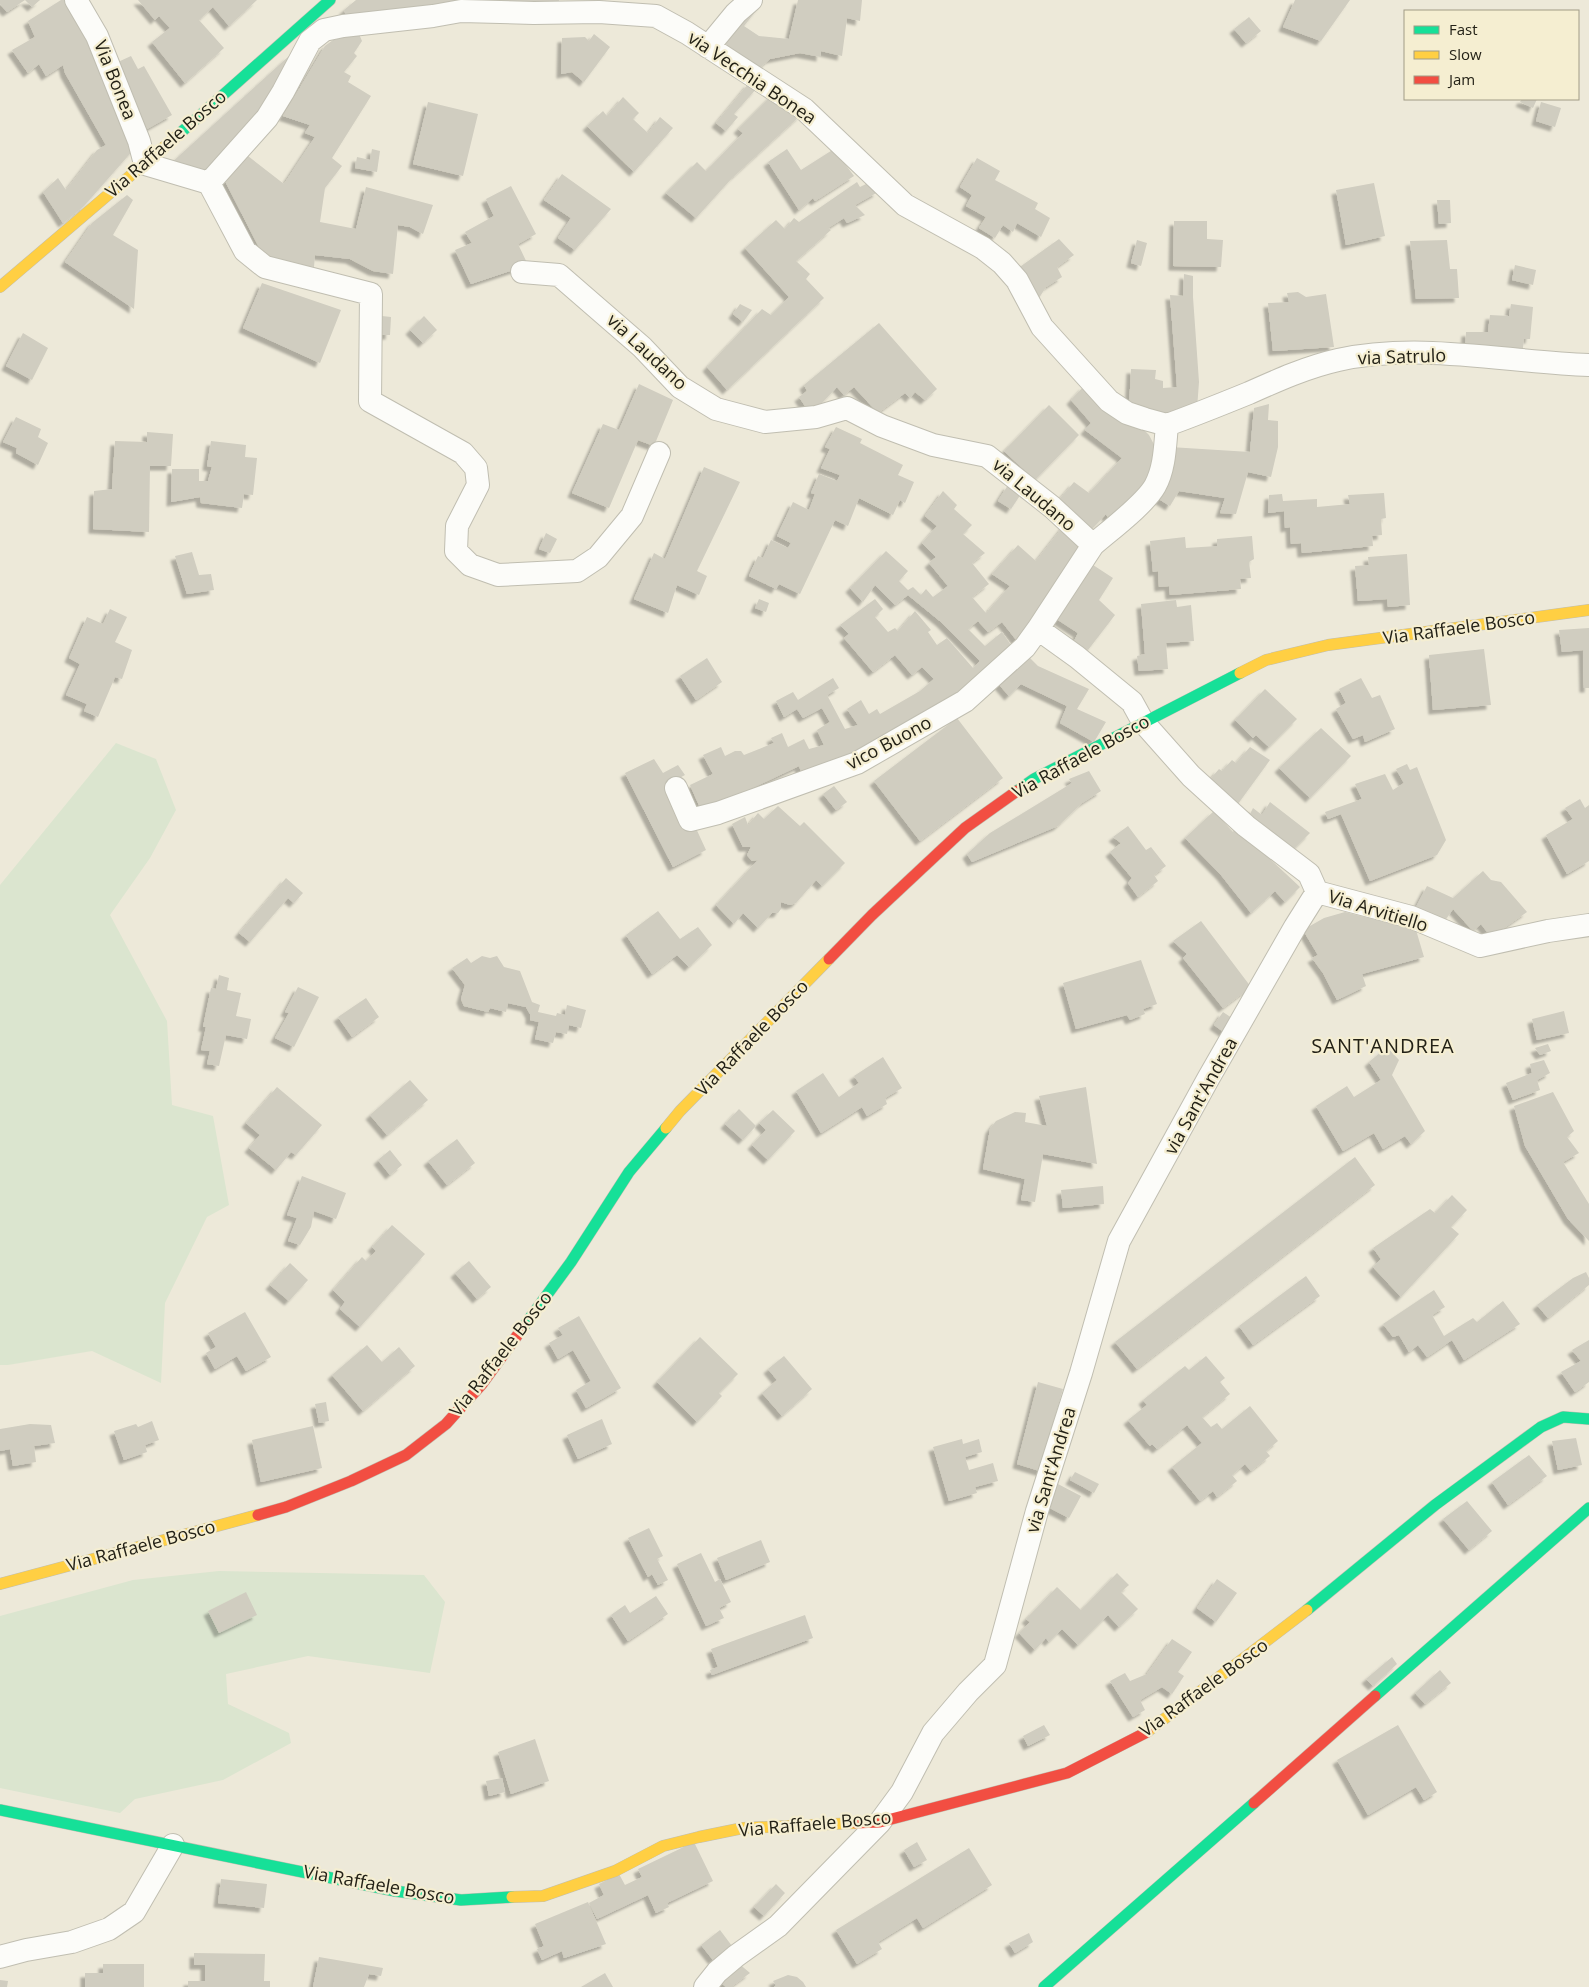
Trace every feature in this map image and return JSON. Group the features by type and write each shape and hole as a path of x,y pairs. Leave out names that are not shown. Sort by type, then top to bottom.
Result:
{"street":[{"name":"Via Bonea","path":"76,0 97,36 139,141 144,164"},
{"name":"Via Raffaele Bosco","path":"0,287 144,164 330,0"},
{"path":"708,47 736,14 751,0"},
{"name":"via Vecchia Bonea","path":"209,183 267,118 310,41 324,30 433,16 461,10 656,16 804,109 905,205 983,248 1002,262 1016,280 1042,326 1109,401 1127,413 1145,420 1167,425"},
{"path":"144,164 209,183 245,251 265,267 371,294 370,401 464,453 476,468 478,485 457,526 456,551 470,565 498,575 577,571 598,557 632,516 659,453"},
{"name":"via Laudano","path":"522,272 559,275 642,347 680,387 716,409 765,422 816,417 847,408 882,426 933,445 987,456 1052,507 1092,545"},
{"name":"via Satrulo","path":"1167,425 1307,368 1340,360 1387,354 1452,355 1589,365"},
{"path":"1143,722 1132,702 1078,657 1038,629 1092,545 1147,497 1155,485 1163,462 1167,425"},
{"name":"Via Raffaele Bosco","path":"0,1584 286,1506 351,1481 406,1455 446,1424 482,1384 571,1262 629,1172 680,1110 872,915 965,828 1034,779 1266,660 1328,645 1589,610"},
{"name":"vico Buono","path":"676,788 690,820 718,813 857,763 964,701 1025,647 1038,629"},
{"name":"Via Arvitiello","path":"1143,722 1191,776 1239,820 1309,874 1317,892 1410,917 1480,946 1548,931 1589,925"},
{"name":"via Sant'Andrea","path":"705,1987 717,1972 736,1956 778,1926 880,1822 902,1792 933,1733 968,1692 995,1665 1037,1511 1081,1373 1119,1241 1208,1079 1317,892"},
{"name":"Via Raffaele Bosco","path":"0,1810 395,1890 461,1900 543,1896 614,1872 663,1846 743,1828 880,1822 1067,1773 1150,1731 1310,1607 1435,1504 1541,1427 1563,1417 1589,1419"},
{"path":"1044,1987 1589,1508"},
{"path":"0,1957 72,1942 109,1929 134,1912 173,1845"}],"green space":[{"path":"116,743 156,759 176,810 150,858 110,915 167,1021 172,1105 213,1116 229,1205 207,1217 165,1303 161,1383 92,1351 0,1365 0,885"},
{"path":"219,1571 424,1575 445,1602 430,1673 308,1656 226,1674 228,1704 289,1733 291,1743 223,1780 135,1799 120,1813 0,1788 0,1616 133,1580"}],"building":[{"path":"0,0 25,0 7,12 0,4"},
{"path":"25,0 40,0 32,7"},
{"path":"61,0 66,0 88,30 135,148 84,206 63,223 43,192 58,178 66,190 97,150 106,145 65,73 63,65 46,76 39,64 28,73 12,50 35,37 28,21"},
{"path":"138,0 257,0 229,26 213,7 199,20 224,48 185,83 152,42 170,28 159,16 155,20"},
{"path":"356,0 559,0 558,10 348,21 344,10"},
{"path":"759,0 763,2 744,26 759,36 789,39 798,0 862,0 860,21 847,18 842,56 821,51 821,57 800,53 770,59 756,71 718,46"},
{"path":"1295,0 1350,0 1321,41 1283,27"},
{"path":"1249,17 1261,31 1246,43 1234,29"},
{"path":"359,34 362,41 354,53 357,56 344,72 351,76 348,82 371,96 332,158 342,166 325,188 320,222 356,229 366,187 433,205 423,234 410,227 398,225 393,274 373,271 350,259 315,255 314,267 265,259 225,181 248,156 284,184 315,137 305,133 310,125 283,116 325,46 333,40"},
{"path":"594,34 610,47 584,82 572,72 561,74 562,38 585,37 589,41"},
{"path":"131,56 138,69 144,66 172,115 147,129 133,108 118,62"},
{"path":"289,56 294,59 269,104 212,166 193,174 168,166"},
{"path":"749,83 757,88 734,114 738,117 726,131 716,123"},
{"path":"773,94 801,115 732,178 696,218 666,193 697,162 706,171 743,133 738,129"},
{"path":"623,97 639,113 633,119 648,133 660,117 673,128 634,172 587,126 603,111 607,116"},
{"path":"1521,100 1537,100 1533,108 1520,102"},
{"path":"428,102 478,114 463,176 413,164"},
{"path":"1541,102 1561,108 1555,127 1536,121"},
{"path":"372,149 380,151 377,172 355,168 357,157 370,160"},
{"path":"787,149 801,170 834,149 854,176 815,201 813,198 799,210 768,162"},
{"path":"977,158 1000,171 995,180 1038,203 1035,209 1050,218 1041,237 1017,223 1013,232 1003,225 995,238 979,228 986,217 966,206 972,195 960,187"},
{"path":"562,174 611,209 575,250 558,238 571,218 544,200"},
{"path":"857,182 860,187 868,183 878,192 855,205 865,215 847,223 844,218 828,228 831,230 796,261 810,274 806,279 824,298 727,390 707,367 762,309 771,315 789,297 745,248 776,220 785,229 794,218 799,222"},
{"path":"1374,183 1385,236 1346,245 1336,190"},
{"path":"511,186 536,234 518,244 528,265 471,284 455,250 472,243 465,232 494,216 486,199"},
{"path":"127,195 133,200 113,235 138,250 134,309 65,262 92,223"},
{"path":"1437,200 1450,200 1451,223 1439,224"},
{"path":"1174,221 1207,221 1207,239 1223,240 1221,267 1173,266"},
{"path":"1059,239 1074,255 1057,267 1062,277 1046,287 1039,298 1017,269"},
{"path":"1137,240 1147,243 1141,266 1131,263"},
{"path":"1447,240 1450,269 1457,269 1459,298 1416,299 1410,241"},
{"path":"1515,265 1536,270 1533,285 1512,280"},
{"path":"1184,274 1193,276 1199,382 1197,409 1174,414 1129,408 1131,369 1156,370 1155,379 1163,381 1163,388 1177,387 1170,295 1183,296"},
{"path":"262,283 341,310 320,363 243,328"},
{"path":"1298,292 1306,297 1326,294 1334,347 1273,351 1268,303 1289,302 1287,293"},
{"path":"740,304 752,310 743,322 733,314"},
{"path":"1511,304 1533,307 1530,339 1524,339 1522,356 1465,350 1466,332 1488,332 1490,315 1509,316"},
{"path":"373,315 391,317 390,335 372,335"},
{"path":"424,316 437,330 423,343 410,330"},
{"path":"879,323 937,389 925,400 915,392 910,398 905,393 878,413 854,387 844,395 837,387 820,405 807,409 799,397 807,391 804,385"},
{"path":"23,333 48,348 32,380 6,366"},
{"path":"639,384 673,400 654,446 638,440 609,508 572,493 603,424 619,430"},
{"path":"1084,386 1141,427 1149,435 1159,454 1150,477 1109,520 1106,514 1091,530 1057,502 1074,482 1089,493 1122,458 1085,430 1091,423 1071,400"},
{"path":"1269,404 1268,420 1278,421 1278,447 1271,477 1248,472 1236,514 1220,513 1225,498 1179,491 1170,506 1154,496 1170,447 1250,452 1254,408"},
{"path":"1049,405 1079,435 1035,480 1004,451"},
{"path":"16,417 41,429 38,437 48,443 38,465 16,453 17,448 3,442"},
{"path":"836,427 862,439 860,443 903,465 898,475 914,482 905,503 900,500 893,515 859,498 848,526 835,520 800,594 779,584 776,589 749,576 758,556 763,558 771,540 788,548 791,543 777,536 793,502 809,510 815,494 811,493 819,474 837,481 840,475 821,468 830,449 825,447"},
{"path":"147,432 173,434 171,466 150,466 149,532 93,529 94,491 112,489 115,441 147,442"},
{"path":"211,441 246,445 245,457 257,458 253,495 244,494 242,508 201,503 200,497 171,502 172,469 199,469 199,481 208,481 212,467 207,466"},
{"path":"704,467 740,482 697,571 707,576 699,595 677,585 668,613 634,599 654,553 665,559"},
{"path":"1008,485 1021,494 1011,509 998,501"},
{"path":"943,491 957,505 954,509 972,525 963,534 985,553 972,563 989,584 972,597 986,613 1010,586 992,574 1018,545 1036,561 1065,524 1082,548 1021,646 1002,622 988,632 978,621 968,629 985,646 1002,632 1015,651 954,699 840,760 802,774 799,766 702,812 690,785 713,774 703,755 721,747 725,756 735,751 741,751 744,755 774,743 771,738 782,733 788,747 804,739 809,749 824,745 817,730 830,722 822,708 803,718 797,709 784,717 776,701 793,692 798,700 833,678 839,688 827,695 845,729 858,725 847,709 861,700 869,714 877,709 880,714 920,691 934,679 922,667 912,675 895,655 873,672 844,638 849,634 840,625 875,599 883,609 875,617 888,632 895,628 898,631 915,611 931,630 928,632 937,645 947,638 973,668 980,661 941,622 908,595 895,605 875,585 863,602 850,588 886,551 908,571 899,581 908,590 913,587 921,595 926,589 933,597 948,586 929,563 936,557 922,543 937,526 925,516"},
{"path":"1384,493 1386,518 1381,519 1382,535 1372,536 1373,546 1302,553 1301,543 1291,544 1290,527 1285,528 1284,511 1268,513 1269,495 1282,494 1283,501 1317,499 1317,507 1350,504 1348,495"},
{"path":"546,533 557,539 550,553 539,549"},
{"path":"1252,536 1254,559 1249,562 1251,578 1240,579 1241,589 1170,595 1169,586 1159,587 1158,571 1153,572 1150,541 1185,537 1186,548 1217,546 1217,539"},
{"path":"192,552 199,575 211,574 214,590 187,594 175,556"},
{"path":"1407,554 1410,605 1388,607 1387,599 1358,601 1355,566 1369,565 1368,557"},
{"path":"1090,563 1113,578 1099,600 1115,615 1088,650 1074,641 1078,633 1055,618"},
{"path":"759,599 769,603 766,612 755,608"},
{"path":"1176,600 1177,607 1191,605 1194,641 1166,643 1168,669 1139,671 1137,656 1145,654 1141,604"},
{"path":"110,609 127,617 115,642 132,650 122,679 115,677 98,717 84,711 87,704 66,695 80,664 69,658 87,617 103,624"},
{"path":"1589,628 1589,688 1584,688 1583,650 1562,652 1559,630"},
{"path":"1484,649 1491,705 1433,710 1429,655"},
{"path":"1025,653 1038,666 1089,689 1077,709 1106,722 1094,742 1060,723 1067,706 1021,684 1009,696 995,680"},
{"path":"707,658 722,682 696,700 680,676"},
{"path":"1361,678 1372,698 1380,695 1395,729 1365,742 1363,735 1353,739 1336,709 1346,703 1339,689"},
{"path":"1265,689 1297,719 1269,747 1256,735 1253,738 1235,720"},
{"path":"957,718 1003,778 920,841 874,781"},
{"path":"1321,728 1351,756 1310,798 1279,768"},
{"path":"1250,747 1270,760 1235,808 1206,784 1219,769 1222,771 1232,760 1236,763"},
{"path":"654,759 663,773 678,765 685,775 668,784 694,824 706,850 673,867 625,773"},
{"path":"1407,764 1410,770 1417,767 1446,840 1437,855 1370,881 1341,814 1328,819 1325,812 1362,799 1355,784 1385,774 1393,790 1404,783 1396,769"},
{"path":"1089,771 1101,791 1082,803 1058,826 972,862 967,854 990,833 1072,783 1069,779"},
{"path":"834,786 847,802 836,810 823,794"},
{"path":"1580,799 1585,808 1589,805 1589,861 1567,874 1546,835 1573,819 1565,808"},
{"path":"1270,802 1310,833 1293,850 1248,818 1253,808 1262,815"},
{"path":"778,806 800,826 804,822 845,863 822,886 816,880 796,903 790,905 781,902 781,909 778,913 772,913 758,928 743,913 734,924 716,905 758,860 752,861 747,855 751,847 743,847 732,824 745,817 748,825 758,813 764,819"},
{"path":"1214,811 1233,832 1236,827 1300,887 1285,902 1275,891 1251,913 1221,875 1185,838"},
{"path":"1128,826 1146,850 1151,847 1166,866 1154,875 1158,881 1138,897 1128,883 1132,878 1110,852 1121,843 1113,837"},
{"path":"1483,871 1491,880 1501,882 1527,912 1491,937 1481,924 1473,931 1453,909 1442,925 1414,911 1427,886 1453,898"},
{"path":"286,878 303,893 294,903 288,898 250,942 239,933"},
{"path":"658,911 680,939 698,927 712,945 689,967 677,955 652,974 626,935"},
{"path":"1345,912 1416,930 1424,957 1362,974 1366,986 1337,1000 1323,973 1312,958 1318,955 1303,930 1324,918"},
{"path":"1201,921 1251,987 1223,1008 1183,958 1187,954 1173,941"},
{"path":"482,956 490,958 497,956 504,967 520,971 532,1002 540,1005 538,1012 556,1016 557,1013 565,1015 567,1005 586,1010 581,1028 569,1025 567,1034 556,1032 553,1043 535,1039 539,1022 530,1020 530,1014 526,1007 508,1003 506,1012 490,1008 488,1012 464,1006 461,999 465,985 452,968 467,958 471,963"},
{"path":"1141,960 1157,1004 1143,1009 1145,1014 1130,1020 1127,1015 1076,1029 1063,983"},
{"path":"219,975 229,978 227,990 241,993 236,1016 251,1019 247,1039 226,1035 219,1066 207,1064 210,1051 201,1050 206,1027 203,1027 211,988 216,989"},
{"path":"298,987 319,997 294,1047 275,1038 289,1013 285,1012"},
{"path":"366,998 379,1017 352,1037 338,1017"},
{"path":"1564,1011 1569,1033 1537,1040 1532,1019"},
{"path":"1223,1012 1235,1020 1225,1033 1214,1025"},
{"path":"1548,1044 1551,1051 1540,1055 1535,1048"},
{"path":"1387,1047 1399,1060 1392,1075 1425,1131 1411,1144 1405,1136 1383,1149 1374,1133 1343,1151 1316,1106 1347,1086 1354,1097 1381,1080 1369,1062"},
{"path":"883,1057 902,1088 885,1098 887,1104 867,1116 862,1107 821,1133 796,1091 823,1073 839,1097 859,1083 854,1076"},
{"path":"1544,1060 1550,1073 1537,1080 1540,1090 1513,1100 1506,1083 1532,1073 1530,1064"},
{"path":"410,1080 428,1100 387,1135 370,1115"},
{"path":"277,1087 322,1125 296,1155 291,1152 276,1170 249,1148 260,1135 246,1123"},
{"path":"1086,1087 1097,1164 1043,1154 1035,1202 1021,1200 1025,1179 983,1169 990,1129 996,1121 1015,1112 1026,1113 1025,1122 1047,1126 1039,1096"},
{"path":"1553,1092 1574,1131 1567,1137 1579,1153 1563,1162 1589,1204 1589,1241 1568,1219 1525,1146 1514,1106"},
{"path":"739,1109 756,1126 743,1140 725,1124"},
{"path":"773,1110 795,1131 768,1160 752,1145 766,1130 759,1123"},
{"path":"457,1139 475,1163 447,1185 428,1161"},
{"path":"390,1150 402,1165 390,1175 378,1160"},
{"path":"1355,1157 1375,1185 1137,1369 1115,1342"},
{"path":"302,1176 346,1193 336,1219 314,1211 311,1227 300,1245 288,1241 297,1218 287,1215"},
{"path":"1103,1186 1104,1204 1063,1208 1061,1190"},
{"path":"1452,1195 1467,1210 1451,1227 1459,1234 1401,1297 1373,1267 1381,1259 1373,1248 1430,1209 1435,1213"},
{"path":"392,1225 425,1254 360,1327 340,1309 345,1302 333,1290 362,1257 366,1261 376,1251 372,1247"},
{"path":"469,1261 491,1287 477,1299 455,1273"},
{"path":"290,1263 308,1280 289,1301 270,1285"},
{"path":"1586,1272 1589,1278 1589,1285 1548,1318 1537,1305 1573,1278"},
{"path":"1306,1276 1320,1296 1253,1345 1239,1326"},
{"path":"1434,1290 1445,1307 1432,1315 1444,1336 1473,1318 1477,1322 1503,1301 1520,1324 1464,1360 1452,1340 1427,1357 1418,1345 1409,1352 1399,1335 1393,1337 1383,1324"},
{"path":"245,1312 271,1357 246,1371 237,1356 215,1369 206,1353 216,1347 208,1333"},
{"path":"579,1316 621,1388 586,1408 576,1390 591,1381 573,1350 558,1359 549,1343 563,1335 558,1328"},
{"path":"700,1337 738,1374 719,1393 722,1396 697,1422 657,1382"},
{"path":"1589,1340 1589,1382 1575,1392 1561,1372 1581,1361 1572,1350"},
{"path":"367,1345 382,1362 399,1347 415,1366 363,1411 332,1375"},
{"path":"784,1356 812,1389 782,1416 762,1393 777,1380 768,1369"},
{"path":"1206,1356 1225,1378 1220,1382 1230,1394 1202,1417 1211,1427 1217,1423 1222,1429 1250,1406 1278,1441 1266,1451 1270,1456 1251,1471 1245,1464 1232,1475 1237,1481 1217,1497 1213,1491 1200,1501 1172,1467 1202,1443 1187,1425 1157,1449 1152,1444 1150,1446 1128,1420 1147,1405 1143,1400 1185,1366 1189,1370"},
{"path":"1038,1382 1063,1389 1046,1448 1043,1472 1017,1464"},
{"path":"326,1402 329,1421 319,1423 315,1404"},
{"path":"602,1419 612,1444 578,1459 567,1435"},
{"path":"152,1421 159,1440 145,1445 147,1452 124,1460 114,1431 136,1424 138,1427"},
{"path":"30,1424 51,1425 55,1443 34,1446 36,1462 13,1466 10,1449 0,1451 0,1429"},
{"path":"313,1426 322,1468 261,1482 252,1440"},
{"path":"1576,1438 1582,1465 1558,1470 1552,1441"},
{"path":"962,1439 963,1444 979,1439 982,1452 965,1457 969,1470 993,1463 998,1481 975,1487 977,1493 949,1501 933,1447"},
{"path":"1529,1455 1547,1476 1508,1505 1492,1482"},
{"path":"1075,1472 1099,1484 1094,1493 1070,1480"},
{"path":"1056,1483 1081,1496 1069,1518 1044,1505"},
{"path":"1467,1501 1492,1531 1469,1550 1443,1519"},
{"path":"649,1528 663,1556 657,1559 668,1580 658,1585 652,1574 648,1577 628,1538"},
{"path":"761,1540 770,1562 726,1580 717,1558"},
{"path":"701,1553 715,1582 720,1579 731,1602 719,1608 724,1618 706,1626 677,1564"},
{"path":"1117,1573 1129,1585 1121,1592 1138,1609 1119,1627 1108,1615 1078,1645 1062,1629 1049,1642 1046,1638 1035,1650 1019,1633 1030,1622 1026,1619 1057,1587 1081,1610"},
{"path":"1217,1579 1237,1593 1216,1622 1197,1608"},
{"path":"246,1592 257,1615 219,1633 208,1611"},
{"path":"656,1596 668,1614 628,1641 611,1615 625,1605 630,1613"},
{"path":"805,1615 813,1638 712,1675 710,1670 718,1667 711,1649"},
{"path":"1172,1639 1192,1652 1178,1672 1184,1676 1172,1694 1162,1687 1140,1700 1145,1710 1133,1717 1110,1681 1125,1673 1130,1681 1147,1674"},
{"path":"1392,1657 1397,1664 1373,1686 1366,1679"},
{"path":"1440,1670 1451,1683 1425,1704 1415,1693"},
{"path":"1044,1725 1050,1735 1028,1746 1023,1736"},
{"path":"1398,1725 1437,1792 1424,1800 1416,1787 1368,1815 1337,1760"},
{"path":"535,1739 549,1781 511,1794 498,1752"},
{"path":"502,1778 505,1792 489,1796 486,1781"},
{"path":"694,1842 713,1881 667,1903 669,1907 656,1913 648,1895 597,1919 589,1903 604,1895 599,1884 619,1874 625,1885 642,1877 638,1869"},
{"path":"917,1842 927,1860 914,1867 904,1850"},
{"path":"969,1848 992,1885 923,1928 917,1918 878,1942 882,1949 857,1964 836,1930"},
{"path":"221,1879 267,1884 264,1908 218,1903"},
{"path":"776,1884 785,1893 764,1916 754,1907"},
{"path":"588,1902 606,1944 564,1958 562,1951 542,1960 537,1949 544,1946 535,1924"},
{"path":"720,1930 732,1946 713,1960 701,1945"},
{"path":"1029,1933 1033,1942 1015,1953 1009,1943"},
{"path":"194,1953 265,1954 264,1981 270,1981 270,1987 188,1987 188,1981 205,1981 205,1965 194,1965"},
{"path":"319,1957 383,1968 381,1976 369,1974 364,1987 313,1987"},
{"path":"737,1962 750,1973 731,1987 726,1987 719,1981"},
{"path":"103,1964 144,1964 144,1987 85,1987 85,1973 103,1973"},
{"path":"605,1973 613,1987 581,1987"},
{"path":"788,1975 797,1977 806,1987 774,1987 776,1985 773,1981"},
{"path":"0,1980 8,1981 7,1987 0,1987"}],"traffic: fast":[{"path":"178,135 330,0"},
{"path":"1017,791 1034,779 1240,673"},
{"path":"519,1333 571,1262 629,1172 666,1128"},
{"path":"1307,1610 1435,1505 1541,1427 1563,1417 1589,1419"},
{"path":"1375,1696 1589,1508"},
{"path":"1044,1987 1254,1803"},
{"path":"0,1810 395,1891 461,1900 512,1897"}],"traffic: slow":[{"path":"0,287 178,135"},
{"path":"1240,673 1266,660 1328,645 1589,610"},
{"path":"666,1128 680,1111 829,959"},
{"path":"0,1584 258,1515"},
{"path":"1147,1732 1307,1610"},
{"path":"512,1897 543,1896 615,1871 663,1846 699,1837 743,1828 856,1823"}],"traffic: jam":[{"path":"829,959 872,915 965,828 1017,791"},
{"path":"258,1515 286,1507 351,1481 406,1455 446,1424 482,1384 519,1333"},
{"path":"1254,1803 1375,1696"},
{"path":"856,1823 880,1822 1067,1773 1147,1732"}],"district":[{"name":"SANT'ANDREA","path":"1383,1046"}]}
